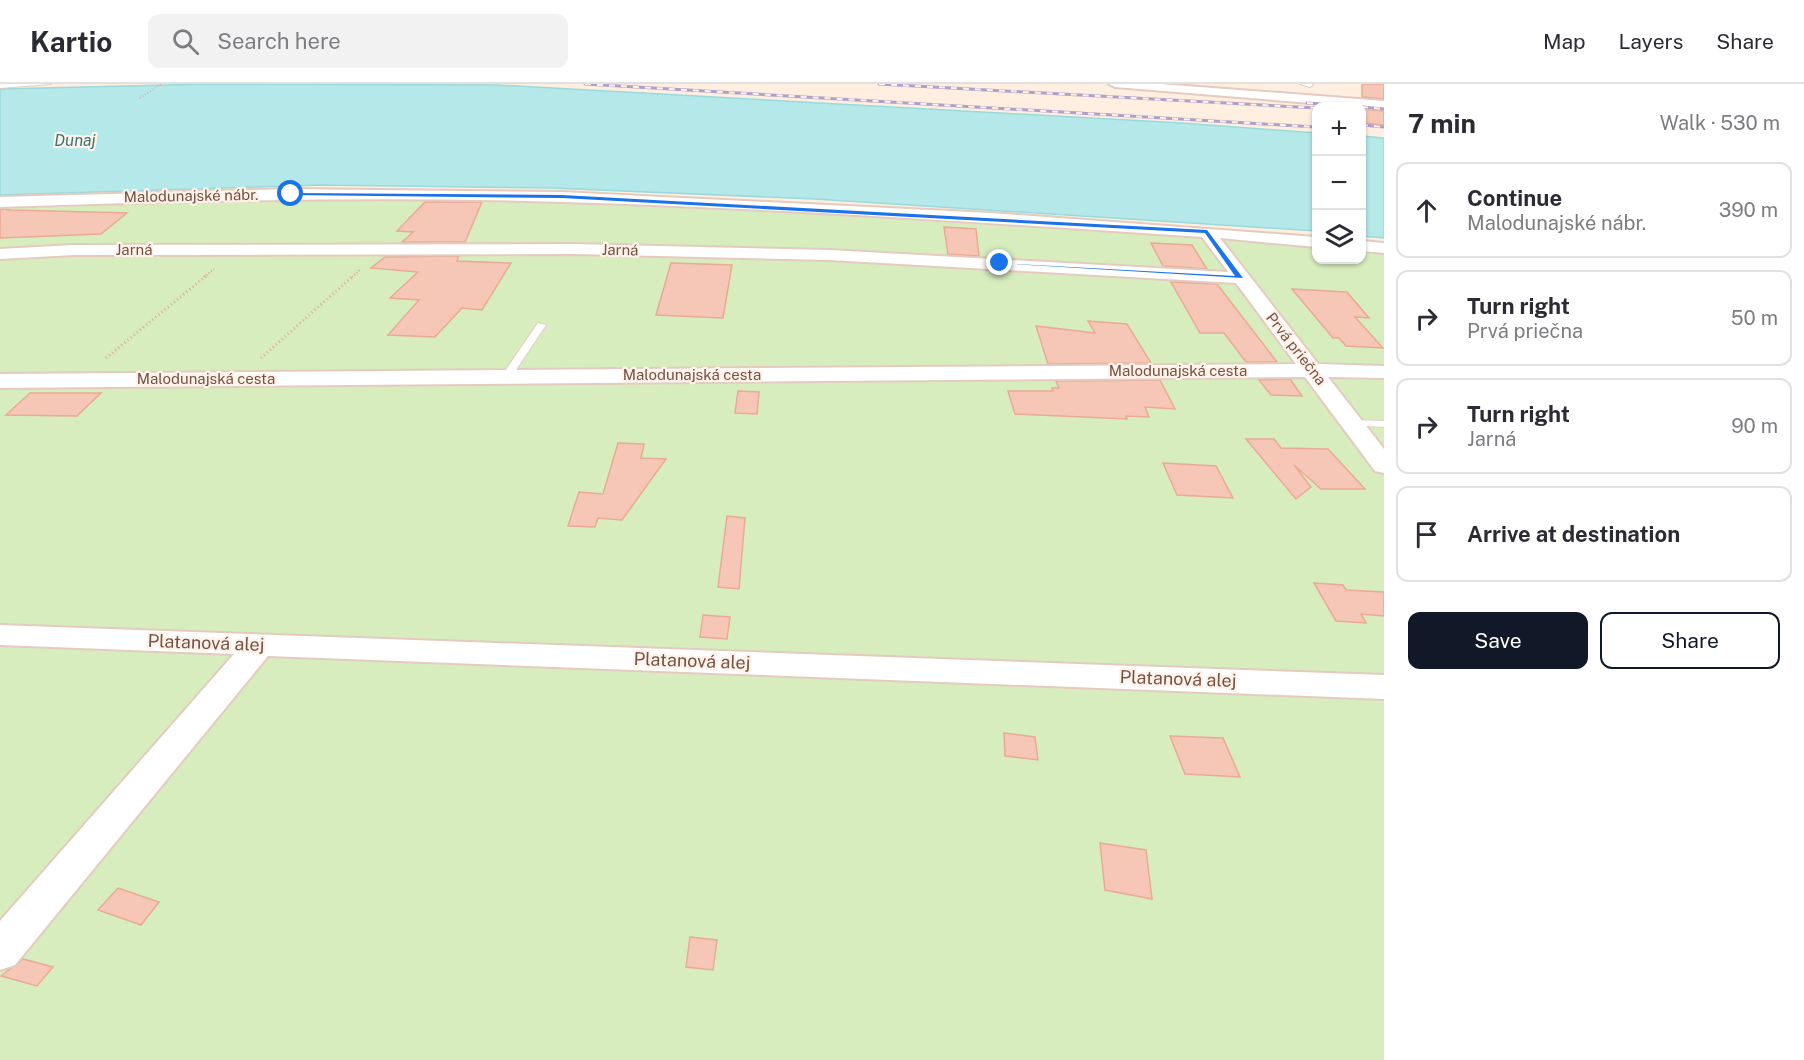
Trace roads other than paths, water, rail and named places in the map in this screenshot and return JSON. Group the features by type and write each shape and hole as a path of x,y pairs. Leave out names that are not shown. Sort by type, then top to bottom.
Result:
{"street":[{"path":"1115,84 1310,88 1384,93"},
{"path":"1310,88 1384,105"},
{"name":"Malodunajské nábr.","path":"0,202 224,195 551,196 1207,232 1312,242"},
{"name":"Prvá priečna","path":"1207,232 1240,278 1314,370 1384,466"},
{"path":"1366,247 1384,249"},
{"name":"Jarná","path":"0,254 74,250 574,249 830,255 1240,278"},
{"name":"Malodunajská cesta","path":"0,381 1314,370 1384,372"},
{"name":"Platanová alej","path":"0,635 1384,687"},
{"path":"0,951 260,645"}],"lane":[{"path":"0,86 48,84"},
{"path":"506,377 541,325"},
{"path":"1353,423 1384,424"}],"water":[{"name":"Dunaj","path":"210,84 497,85 1182,123 1312,133 1312,231 815,199 551,188 320,185 0,195 0,89"},
{"path":"1366,136 1384,138 1384,238 1366,236"}],"railway":[{"path":"585,84 1312,127"},
{"path":"879,84 1312,108"},
{"path":"1307,103 1312,103"},
{"path":"1366,107 1384,109"},
{"path":"1366,125 1384,127"}]}
